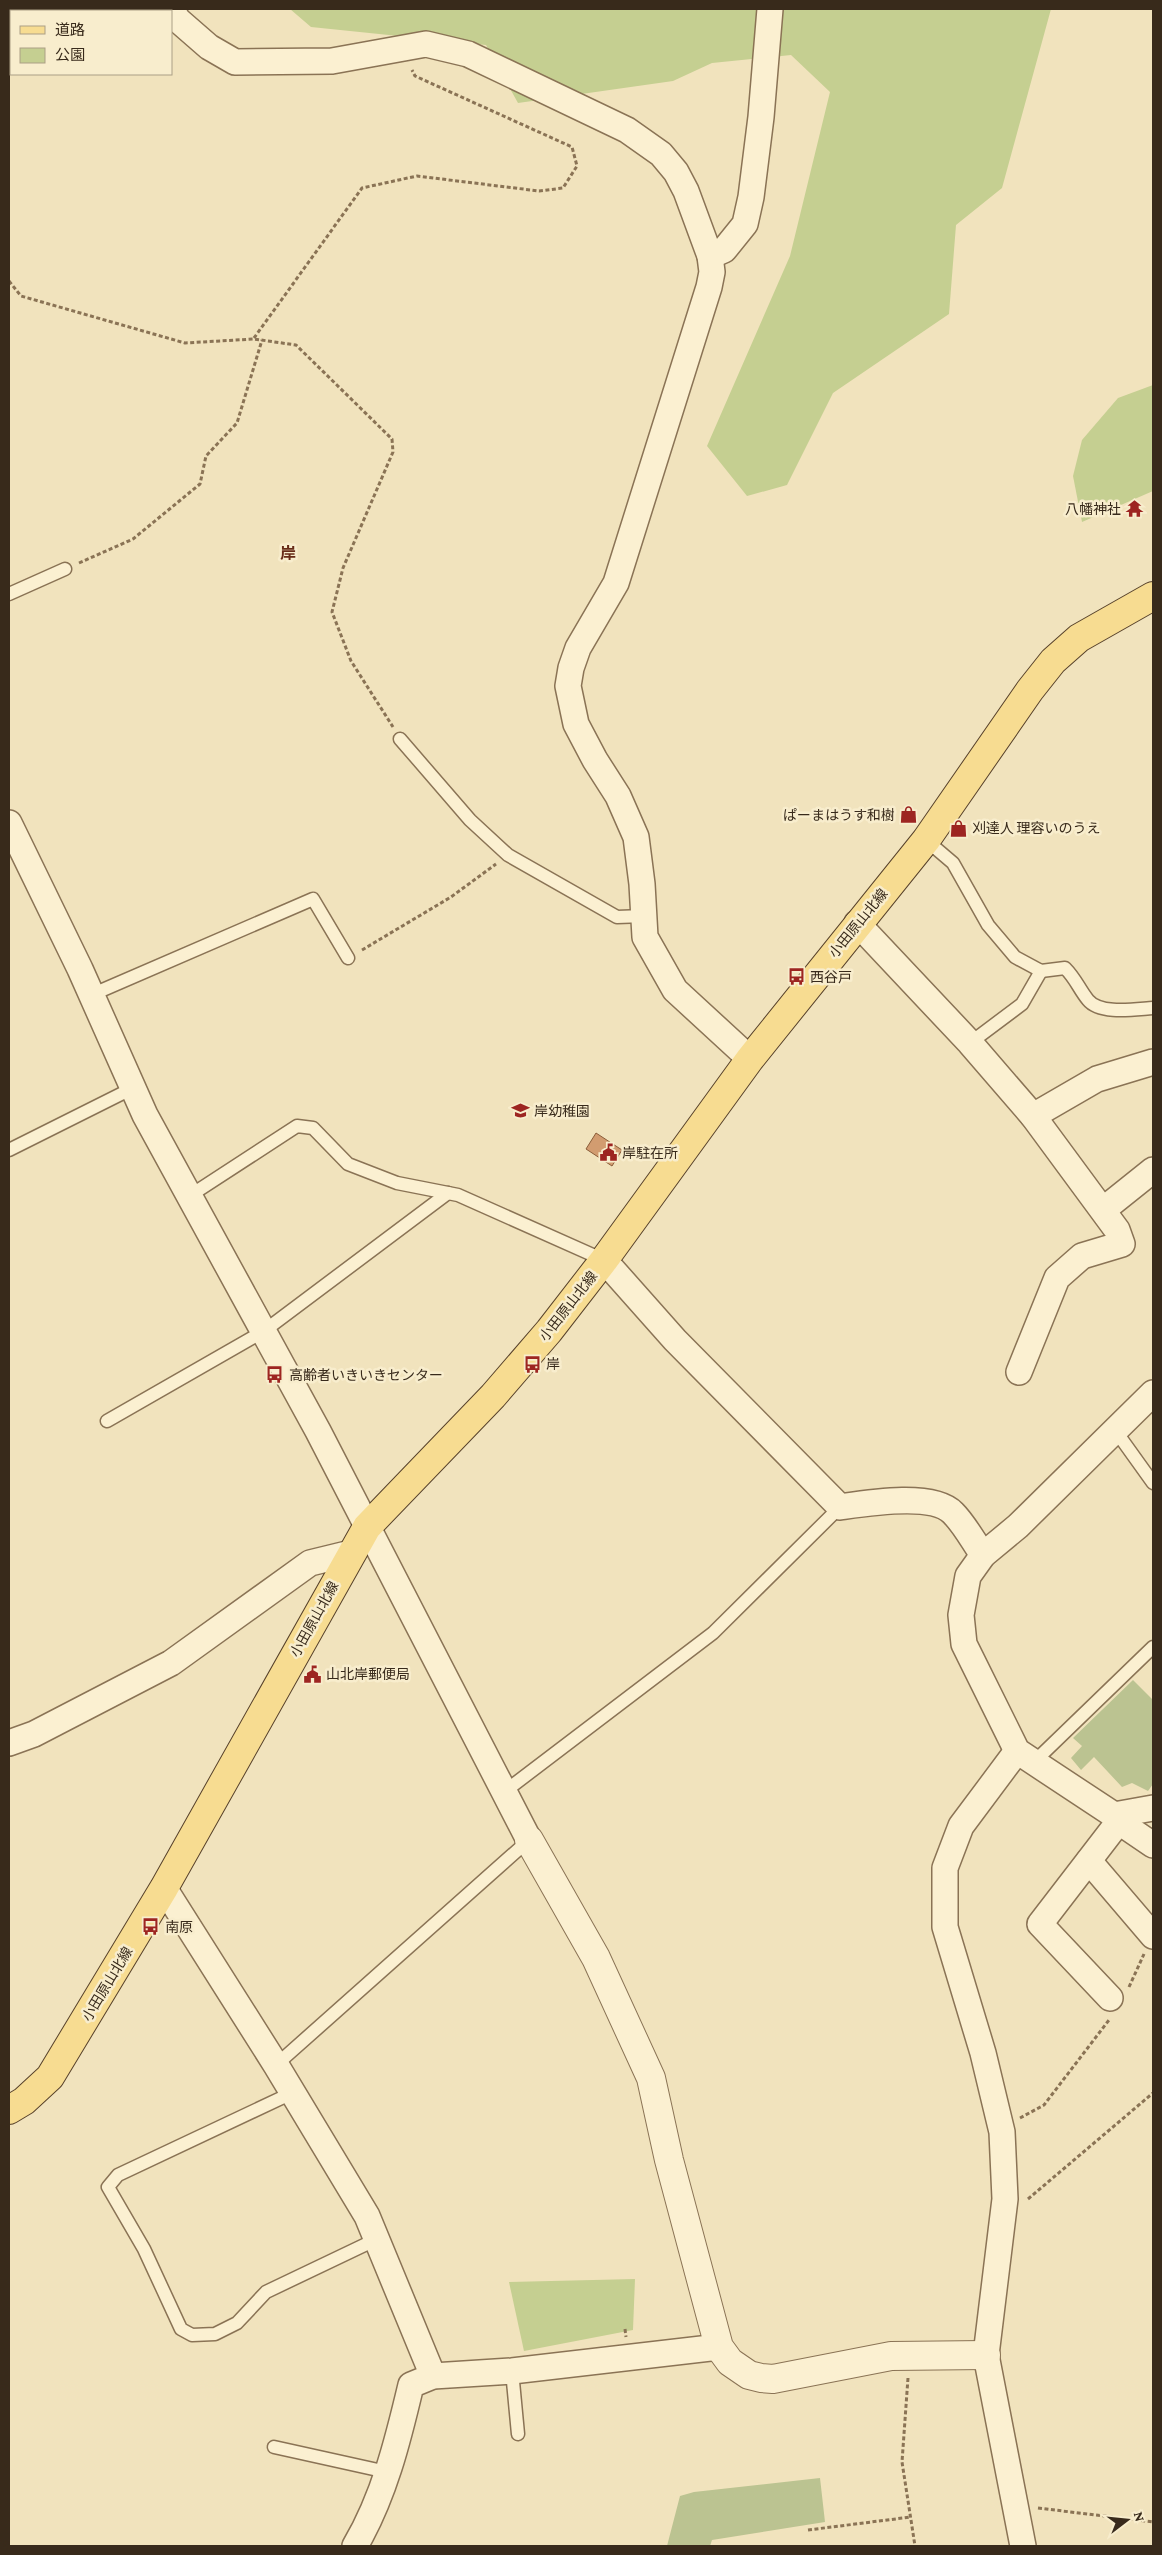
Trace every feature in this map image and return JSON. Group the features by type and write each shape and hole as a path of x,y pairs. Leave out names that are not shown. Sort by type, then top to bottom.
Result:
{"main road":[{"name":"小田原山北線","path":"9,2110 24,2101 50,2077 164,1888 367,1527 493,1396 549,1331 604,1260 750,1059 926,840 1030,690 1053,661 1079,638 1153,596"}],"street":[{"path":"172,9 178,20 209,47 235,62 332,61 426,44 468,54 627,130 661,154 676,172 706,239 710,256 712,272 706,302 616,583 578,648 571,668 568,686 576,724 595,760 618,796 636,838 645,937 675,990 750,1059"},
{"path":"710,256 724,250 745,224 751,197 761,117 770,9"},
{"path":"9,824 91,995 145,1115 191,1195 264,1331 529,1840 596,1958 651,2078 669,2160 719,2347 730,2362 738,2368 749,2375 767,2378 867,2359 910,2355 986,2355"},
{"path":"857,924 970,1043 1033,1116 1118,1230 1122,1244 1082,1256 1058,1278 1019,1372"},
{"path":"1033,1116 1097,1079 1153,1062"},
{"path":"1103,1210 1153,1170"},
{"path":"604,1260 675,1340 840,1507 878,1502 934,1502 953,1512 983,1555"},
{"path":"1153,1393 1018,1526 983,1555 968,1576 961,1615 964,1644 1026,1756 1153,1845"},
{"path":"9,1743 34,1734 171,1664 310,1563 351,1554"},
{"path":"1023,2546 986,2355 1005,2199 1001,2129 983,2053 945,1927 945,1868 961,1826 1026,1756"},
{"path":"1118,1999 1040,1924 1089,1861 1117,1818 1153,1808"},
{"path":"1089,1861 1153,1936"},
{"path":"164,1888 276,2066 366,2216 433,2376"},
{"path":"355,2546 369,2522 397,2444 411,2385 433,2376 512,2371 719,2347"}],"lane":[{"path":"9,594 65,569"},
{"path":"400,739 470,820 508,855 618,917 644,916"},
{"path":"926,840 953,863 988,925 1015,957 1041,972 1065,968 1077,981 1089,1002 1109,1010 1153,1008"},
{"path":"91,995 312,900 348,958"},
{"path":"970,1043 1022,1004 1041,972"},
{"path":"9,1150 133,1088"},
{"path":"191,1195 297,1126 313,1128 348,1164 397,1183 458,1195 604,1260"},
{"path":"107,1420 264,1331 448,1193"},
{"path":"1115,1430 1153,1483"},
{"path":"504,1792 712,1633 840,1507"},
{"path":"1026,1756 1153,1647"},
{"path":"276,2066 529,1840"},
{"path":"292,2094 118,2176 108,2188 144,2250 181,2329 192,2335 214,2334 237,2323 266,2292 376,2239"},
{"path":"512,2371 518,2434"},
{"path":"274,2447 387,2472"}],"path":[{"path":"254,338 362,188 417,176 539,191 562,188 577,166 572,147 415,76 403,48"},
{"path":"9,281 21,296 185,343 254,338 296,345 392,439 393,452 343,568 332,612 351,662 400,739"},
{"path":"65,569 133,539 200,484 206,456 237,423 262,340"},
{"path":"348,958 452,898 508,855"},
{"path":"1001,2129 1044,2105 1118,1999 1153,1936"},
{"path":"1002,2220 1153,2093"},
{"path":"910,2355 902,2462 915,2546"},
{"path":"1016,2505 1153,2522"},
{"path":"808,2530 911,2517"}],"green space":[{"path":"290,9 1051,9 1002,188 956,225 949,314 833,393 787,485 747,496 707,446 790,256 830,92 791,55 712,63 673,81 518,103 486,45 311,27"},
{"path":"1153,385 1153,491 1082,522 1073,476 1082,440 1118,398"},
{"path":"1133,1680 1153,1700 1153,1784 1148,1791 1132,1783 1122,1787 1094,1757 1081,1770 1071,1758 1082,1746 1073,1738"},
{"path":"635,2279 633,2330 524,2351 509,2282"},
{"path":"820,2478 825,2522 712,2540 710,2546 667,2546 680,2496 694,2492"}],"building":[{"name":"岸駐在所","path":"596,1133 622,1150 612,1166 586,1149"}],"place":[{"name":"八幡神社","path":"1135,509"},
{"name":"ぱーまはうす和樹","path":"909,815"},
{"name":"刈達人 理容いのうえ","path":"958,828"},
{"name":"西谷戸","path":"796,977"},
{"name":"岸幼稚園","path":"520,1111"},
{"name":"岸駐在所","path":"608,1153"},
{"name":"岸","path":"532,1364"},
{"name":"高齢者いきいきセンター","path":"275,1375"},
{"name":"山北岸郵便局","path":"312,1674"},
{"name":"南原","path":"151,1927"}],"district":[{"name":"岸","path":"288,553"}]}
